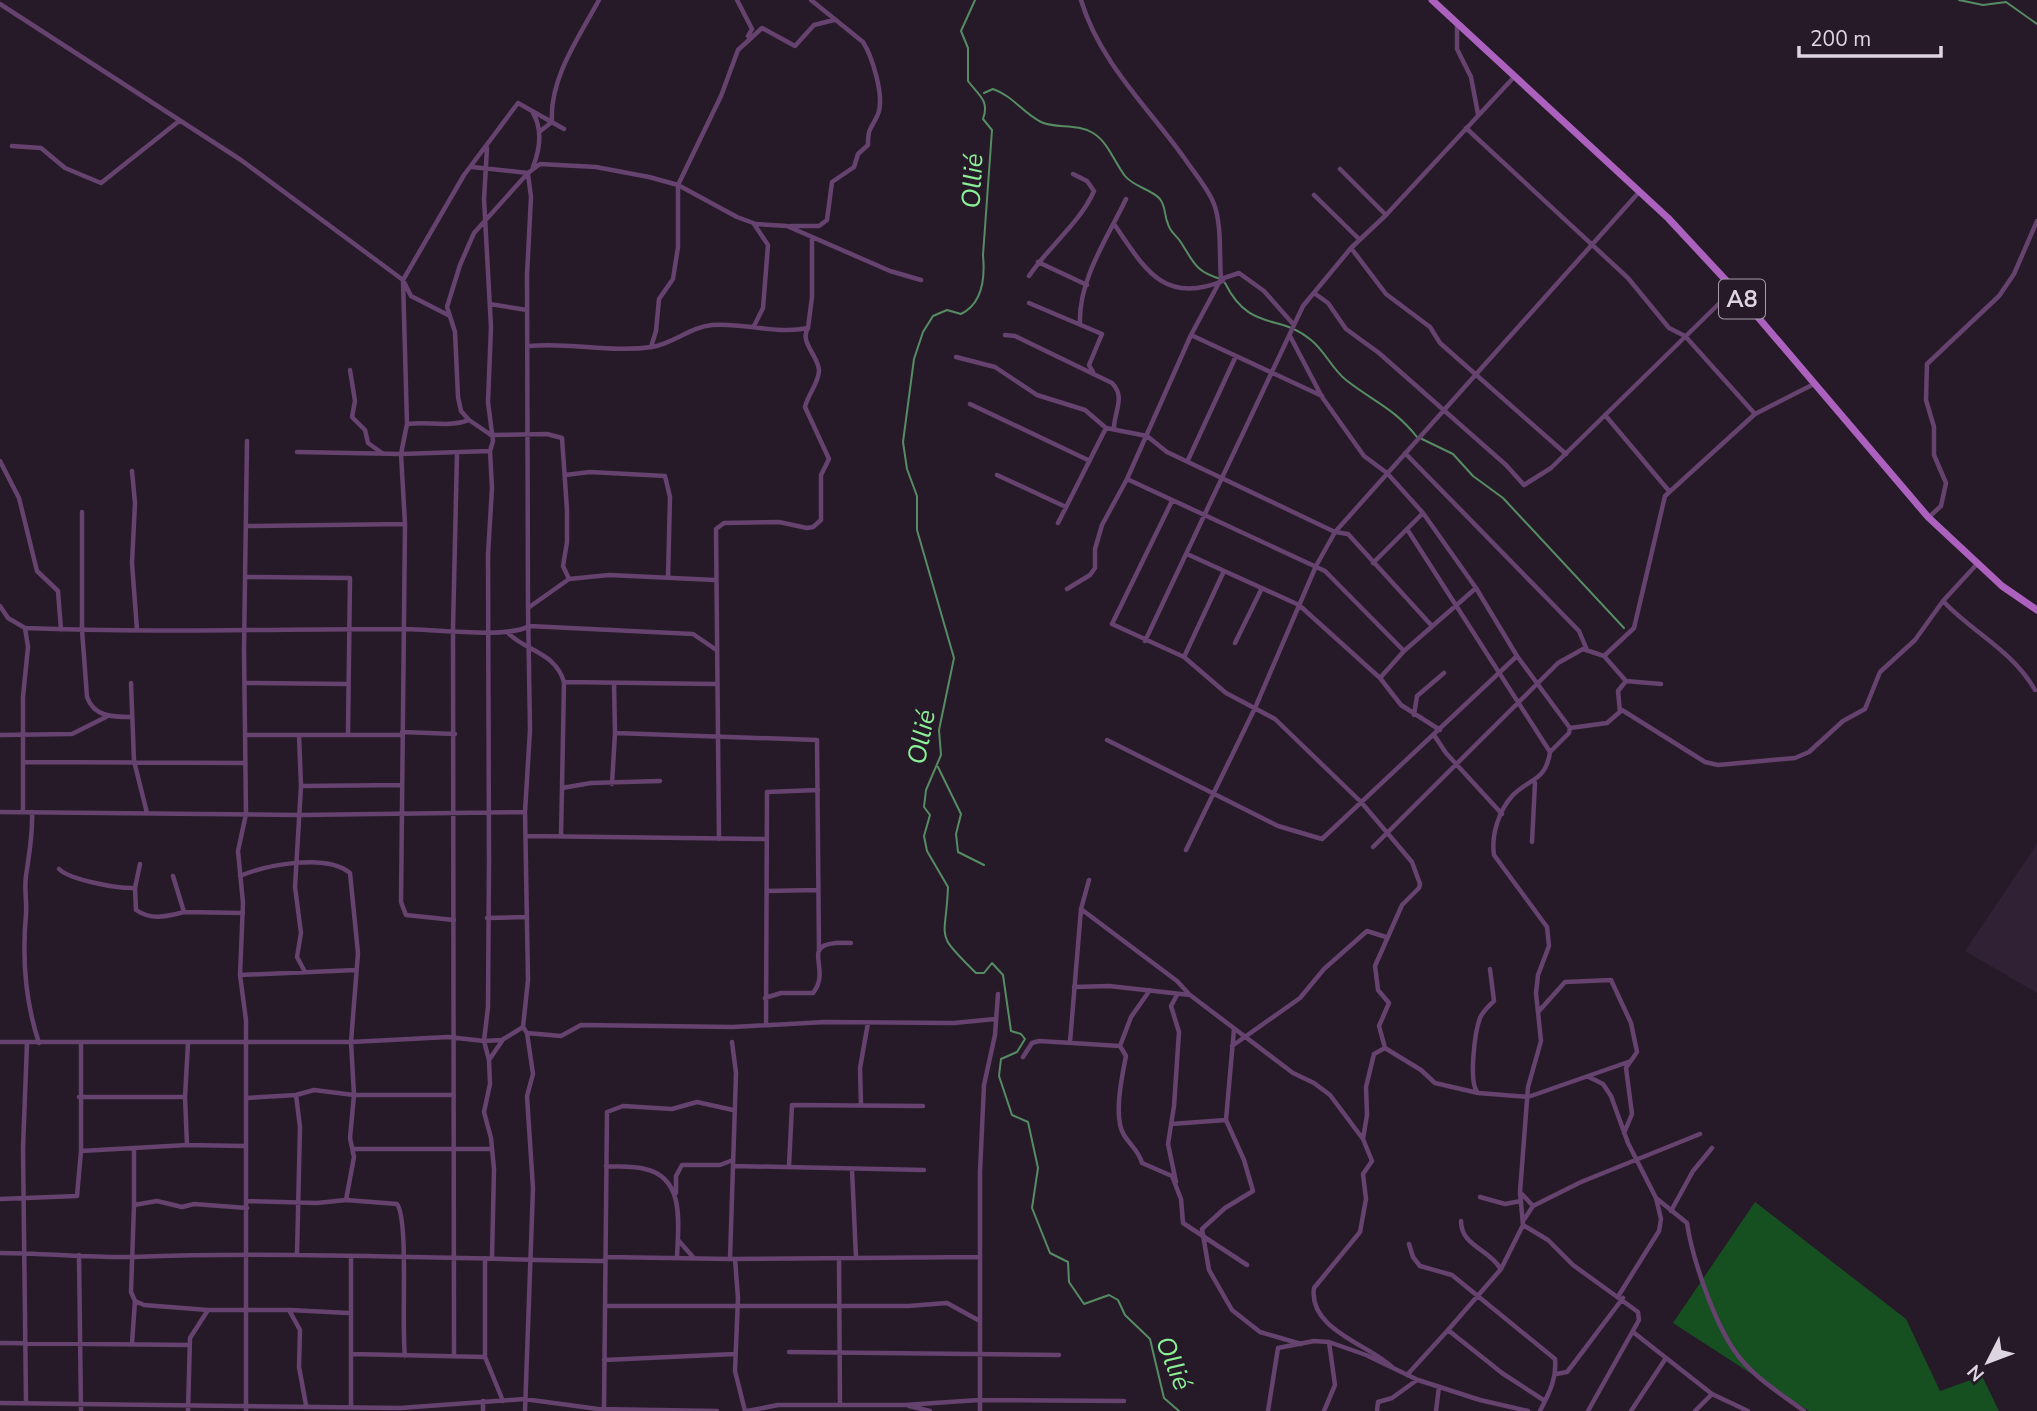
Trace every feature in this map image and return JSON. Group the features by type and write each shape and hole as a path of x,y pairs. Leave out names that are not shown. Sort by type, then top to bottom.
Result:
{"main road":[{"name":"A8","path":"1432,0 1640,191 1734,289 1928,517 1977,564 2037,610"}],"street":[{"path":"552,122 551,104 561,73 599,0"},
{"path":"651,347 656,331 659,299 673,279 678,247 678,185 726,85 738,50 752,29 737,0"},
{"path":"750,221 787,226 819,226 827,220 832,182 854,167 858,154 868,145 867,132 879,110 872,58 863,42 811,0"},
{"path":"1067,589 1090,575 1095,568 1097,540 1128,479 1191,335 1222,280 1215,207 1208,191 1156,117 1111,64 1091,33 1081,0"},
{"path":"0,4 241,160 403,280 411,296 448,315"},
{"path":"746,40 762,28 795,47 814,25 834,20"},
{"path":"1458,24 1457,49 1471,77 1478,114"},
{"path":"1145,641 1271,372 1294,325 1314,293 1359,239 1386,215 1516,76"},
{"path":"454,920 406,915 403,912 401,785 405,524 401,454 407,424 403,280 471,167 518,103 564,129"},
{"path":"532,113 540,125 538,153 533,167 509,198 487,216 474,233 460,265 447,307 455,332 461,411 491,435 547,434 562,438 567,542 563,566 569,579"},
{"path":"12,146 41,148 65,168 101,183 180,121"},
{"path":"539,132 552,122"},
{"path":"1465,128 1628,278 1669,328 1685,336 1755,414"},
{"path":"488,144 484,200 487,216 493,441 489,451 492,488 487,631 488,1007 484,1041 489,1060 490,1084 485,1112 492,1149 485,1357 503,1401"},
{"path":"591,159 596,167"},
{"path":"533,167 540,164 596,167 678,185 750,221 760,229 768,246 763,308 754,326"},
{"path":"471,167 528,173"},
{"path":"1340,169 1386,215"},
{"path":"525,1411 533,1188 527,1097 533,1074 527,1033 523,1027 527,981 525,812 530,730 530,490 526,436 531,197 528,173"},
{"path":"1029,276 1038,262 1087,208 1094,191 1087,181 1073,174"},
{"path":"1186,850 1255,708 1316,566 1335,532 1640,191"},
{"path":"1314,195 1359,239"},
{"path":"1080,324 1087,285 1126,199"},
{"path":"1928,517 1941,506 1946,483 1934,455 1934,427 1926,400 1927,364 1965,331 1999,296 2014,274 2037,221"},
{"path":"1114,224 1145,265 1172,287 1192,289 1239,273 1264,291 1294,325"},
{"path":"787,226 890,271 921,281"},
{"path":"719,839 715,649 718,527 724,523 779,522 807,528 813,527 821,520 821,475 830,458 805,407 816,385 819,368 805,340 808,328 812,237"},
{"path":"1351,248 1387,294 1430,327 1440,344 1566,454"},
{"path":"1038,262 1087,285"},
{"path":"1314,293 1328,303 1344,327 1379,353 1506,465 1524,485 1544,473 1566,454 1734,289"},
{"path":"1029,303 1080,324 1102,337 1089,365 1093,373"},
{"path":"490,304 527,310"},
{"path":"529,346 551,344 589,348 651,347 698,327 754,326 775,330 808,328"},
{"path":"1005,335 1015,336 1042,352 1093,373 1116,387 1120,404 1114,428"},
{"path":"1191,335 1322,397"},
{"path":"1290,336 1322,397 1364,456 1387,473 1423,513 1476,589 1517,656 1570,728"},
{"path":"956,356 995,367 1037,395 1085,410 1106,428 1147,436 1167,452 1335,532 1348,534 1432,626"},
{"path":"1188,460 1236,356"},
{"path":"350,370 355,401 352,417 363,427 368,443 383,453"},
{"path":"1604,656 1634,628 1654,550 1661,505 1669,491 1755,414 1772,403 1814,384"},
{"path":"970,404 1088,460"},
{"path":"1605,415 1669,491"},
{"path":"407,424 425,421 449,424 469,420"},
{"path":"1058,523 1106,428"},
{"path":"246,1411 246,1098 240,975 243,913 238,851 246,814 247,441"},
{"path":"297,452 401,454 489,451"},
{"path":"454,1354 453,629 457,453"},
{"path":"1405,453 1579,631 1587,650"},
{"path":"0,461 23,509 37,571 58,591 61,630"},
{"path":"132,471 135,503 132,563 137,631"},
{"path":"565,475 603,472 665,476 670,497 668,578"},
{"path":"997,475 1066,507"},
{"path":"1128,479 1325,571 1404,651"},
{"path":"1172,501 1112,624 1184,657 1226,693 1275,719 1361,802 1412,862 1420,884 1402,905 1375,966 1378,990 1389,1003 1379,1026 1385,1048 1421,1070 1435,1083 1452,1090 1528,1097 1631,1060"},
{"path":"82,512 82,630 87,697 90,704 106,717"},
{"path":"1373,564 1423,513"},
{"path":"248,526 405,524"},
{"path":"1407,529 1517,704 1543,737 1549,752 1548,762 1535,783 1532,842"},
{"path":"1187,554 1299,605 1380,678 1401,705 1414,716 1440,730"},
{"path":"1570,728 1606,723 1620,712 1632,714 1652,730 1705,762 1718,765 1795,758 1809,752 1843,721 1865,709 1880,672 1915,640 1943,601 1977,564"},
{"path":"1184,657 1224,571"},
{"path":"528,608 569,579 609,575 715,580"},
{"path":"246,577 350,578 352,630 348,733"},
{"path":"1235,643 1262,589"},
{"path":"1380,678 1404,651 1476,589"},
{"path":"1943,601 2006,652 2023,670 2035,690 2037,683"},
{"path":"0,606 8,618 25,628 245,632 453,629 508,633 529,626 693,634 715,649"},
{"path":"23,812 23,697 28,647 25,628"},
{"path":"508,633 555,664 564,682 561,835"},
{"path":"1373,847 1558,663 1574,652 1587,650 1604,656 1626,681 1661,684"},
{"path":"1107,740 1278,826 1317,840 1333,832 1361,802 1517,656"},
{"path":"1414,716 1417,696 1444,673"},
{"path":"1620,712 1618,691 1626,681"},
{"path":"131,682 134,761 147,813"},
{"path":"564,682 716,684"},
{"path":"245,683 348,684"},
{"path":"612,784 614,683"},
{"path":"0,735 72,734 106,717 131,718"},
{"path":"1549,752 1569,733 1570,728"},
{"path":"615,733 816,738 816,991 808,994 781,993 765,998"},
{"path":"245,735 455,734"},
{"path":"299,735 301,786 295,887 301,933 298,957 305,972"},
{"path":"1434,735 1457,766 1502,814"},
{"path":"24,762 245,763"},
{"path":"562,788 577,784 660,782"},
{"path":"1523,1223 1520,1192 1528,1097 1541,1041 1536,993 1538,975 1549,946 1547,927 1494,855 1494,833 1514,794 1535,783"},
{"path":"301,786 401,785"},
{"path":"766,1024 768,790 818,790"},
{"path":"0,812 300,815 525,812"},
{"path":"32,812 33,836 28,843 29,861 25,886 25,986 39,1043"},
{"path":"527,836 767,839"},
{"path":"140,863 135,888 135,907 140,913 160,916 184,912 243,913"},
{"path":"240,876 267,866 296,863 325,864 350,873 357,928 351,1042 354,1095 350,1138 353,1149 346,1200"},
{"path":"59,869 71,878 97,881 122,889 135,888"},
{"path":"173,876 183,901 184,912"},
{"path":"1070,1042 1081,909 1089,880"},
{"path":"767,891 818,890"},
{"path":"1081,909 1178,981 1190,995 1245,1038 1293,1073 1314,1083 1330,1095 1363,1139 1372,1161 1363,1174 1364,1219 1360,1232 1314,1288 1313,1296 1316,1307 1336,1331 1383,1358 1393,1368"},
{"path":"487,918 527,917"},
{"path":"1232,1046 1300,998 1324,969 1367,931 1386,937"},
{"path":"818,951 825,943 851,943"},
{"path":"240,975 356,970"},
{"path":"1478,1093 1472,1083 1475,1050 1479,1019 1494,1001 1490,970"},
{"path":"1539,1012 1565,982 1592,983 1609,978 1631,1023 1637,1052 1626,1069 1632,1114 1624,1133"},
{"path":"1074,987 1109,986 1190,995"},
{"path":"1120,1046 1131,1017 1150,990"},
{"path":"980,1411 978,1321 984,1085 998,994"},
{"path":"1177,995 1171,1006 1179,1032 1168,1144 1183,1223 1247,1265"},
{"path":"527,1033 561,1036 581,1026 733,1027 766,1024 954,1023 995,1019"},
{"path":"861,1105 860,1068 868,1023"},
{"path":"489,1060 502,1040 523,1027"},
{"path":"1200,1233 1225,1208 1254,1191 1226,1120 1234,1029"},
{"path":"0,1042 351,1042 455,1038 502,1040"},
{"path":"732,1042 736,1073 733,1110 732,1259 738,1304 736,1381 746,1411 778,1405 905,1405 979,1400 1124,1401"},
{"path":"1023,1057 1032,1043 1070,1042 1120,1046"},
{"path":"0,1199 77,1196 81,1151 81,1043"},
{"path":"187,1145 185,1097 188,1043"},
{"path":"26,1403 23,1344 27,1044"},
{"path":"1120,1046 1126,1056 1120,1087 1122,1133 1140,1155 1142,1163 1167,1172 1176,1183"},
{"path":"1363,1139 1370,1064 1374,1054 1385,1048"},
{"path":"1555,1374 1566,1372 1574,1363 1621,1296 1662,1224 1656,1198 1636,1161 1611,1096 1603,1084 1589,1077"},
{"path":"246,1098 296,1095 313,1090 354,1095 454,1095"},
{"path":"296,1095 300,1127 297,1254"},
{"path":"79,1097 185,1097"},
{"path":"600,1410 604,1360 607,1112 610,1108 672,1109 697,1102 733,1110"},
{"path":"789,1166 792,1105 923,1105"},
{"path":"1171,1124 1226,1120"},
{"path":"1407,1375 1501,1269 1534,1206 1581,1182 1700,1134"},
{"path":"81,1151 187,1145 244,1146"},
{"path":"1671,1210 1693,1171 1712,1148"},
{"path":"353,1149 492,1149"},
{"path":"132,1343 135,1301 131,1292 134,1150"},
{"path":"677,1257 676,1176 682,1165 733,1163 924,1170"},
{"path":"606,1166 645,1169 658,1175 671,1188 677,1201"},
{"path":"852,1169 856,1258"},
{"path":"1520,1192 1534,1206"},
{"path":"1480,1197 1505,1204 1521,1201"},
{"path":"1656,1198 1688,1223 1696,1265 1734,1351 1757,1376 1804,1411"},
{"path":"247,1201 346,1200 397,1204 403,1225 402,1329 405,1356"},
{"path":"134,1205 157,1201 182,1207 194,1204 247,1208"},
{"path":"1461,1221 1461,1231 1470,1243 1488,1252 1501,1269"},
{"path":"1523,1223 1548,1240 1573,1265 1621,1296 1638,1312 1639,1320 1633,1332 1588,1411"},
{"path":"1200,1233 1209,1270 1232,1310 1260,1332 1301,1344"},
{"path":"677,1239 694,1258"},
{"path":"1409,1244 1413,1257 1420,1266 1452,1275 1555,1359 1555,1374 1540,1411"},
{"path":"0,1253 132,1257 169,1253 245,1257 297,1254 531,1260 979,1257"},
{"path":"79,1255 81,1408"},
{"path":"351,1257 348,1313 353,1353 351,1407"},
{"path":"839,1258 840,1405"},
{"path":"135,1301 144,1305 208,1310 348,1313"},
{"path":"605,1306 738,1304 840,1307 947,1303 978,1321"},
{"path":"188,1411 189,1345 195,1327 208,1310"},
{"path":"289,1310 300,1330 299,1367 306,1405"},
{"path":"1447,1330 1502,1373 1545,1401"},
{"path":"1633,1332 1713,1394 1748,1411"},
{"path":"1324,1411 1335,1385 1329,1342"},
{"path":"1268,1411 1276,1352 1281,1345 1329,1342 1418,1380 1528,1411"},
{"path":"0,1343 189,1345"},
{"path":"789,1352 1059,1355"},
{"path":"353,1353 485,1357"},
{"path":"604,1360 735,1354"},
{"path":"1631,1411 1666,1358"},
{"path":"1377,1411 1378,1402 1392,1398 1418,1380"},
{"path":"1436,1411 1439,1387"},
{"path":"1695,1411 1713,1394"},
{"path":"0,1402 81,1408 246,1404 400,1410 456,1409 483,1401 524,1399 600,1410 717,1411"},
{"path":"483,1401 483,1411"},
{"path":"905,1405 930,1411"},
{"path":"1501,1411 1504,1405"}],"shaded area":[{"path":"2037,844 2037,993 1965,951"}],"green space":[{"path":"1755,1202 1906,1319 1940,1391 1982,1376 1999,1411 1809,1411 1673,1323"}],"waterway":[{"name":"Ollié","path":"975,0 961,31 968,48 968,81 984,102 983,119 992,130 983,280 979,296 969,309 961,314 947,310 933,316 923,332 914,359 903,442 907,469 917,496 917,530 954,658 939,730 941,755 926,790 924,807 930,815 924,836 927,851 948,887 945,927 948,942 976,973 984,973 992,963 1003,975 1011,1031 1021,1034 1025,1039 1017,1052 1001,1059 999,1076 1012,1115 1028,1122 1038,1168 1032,1208 1050,1253 1068,1262 1069,1282 1084,1304 1109,1295 1118,1300 1125,1315 1150,1339 1164,1398 1179,1411"},
{"path":"1959,0 1983,5 2006,2 2037,24"},
{"path":"984,93 993,89 1041,122 1080,128 1099,137 1125,176 1160,199 1170,229 1196,265 1205,273 1221,279"},
{"path":"1225,283 1235,299 1255,316 1288,327 1311,340 1341,376 1392,412 1417,437"},
{"path":"1422,439 1453,454 1473,476 1503,498 1624,628"},
{"path":"938,767 961,814 956,834 958,852 984,865"}]}
